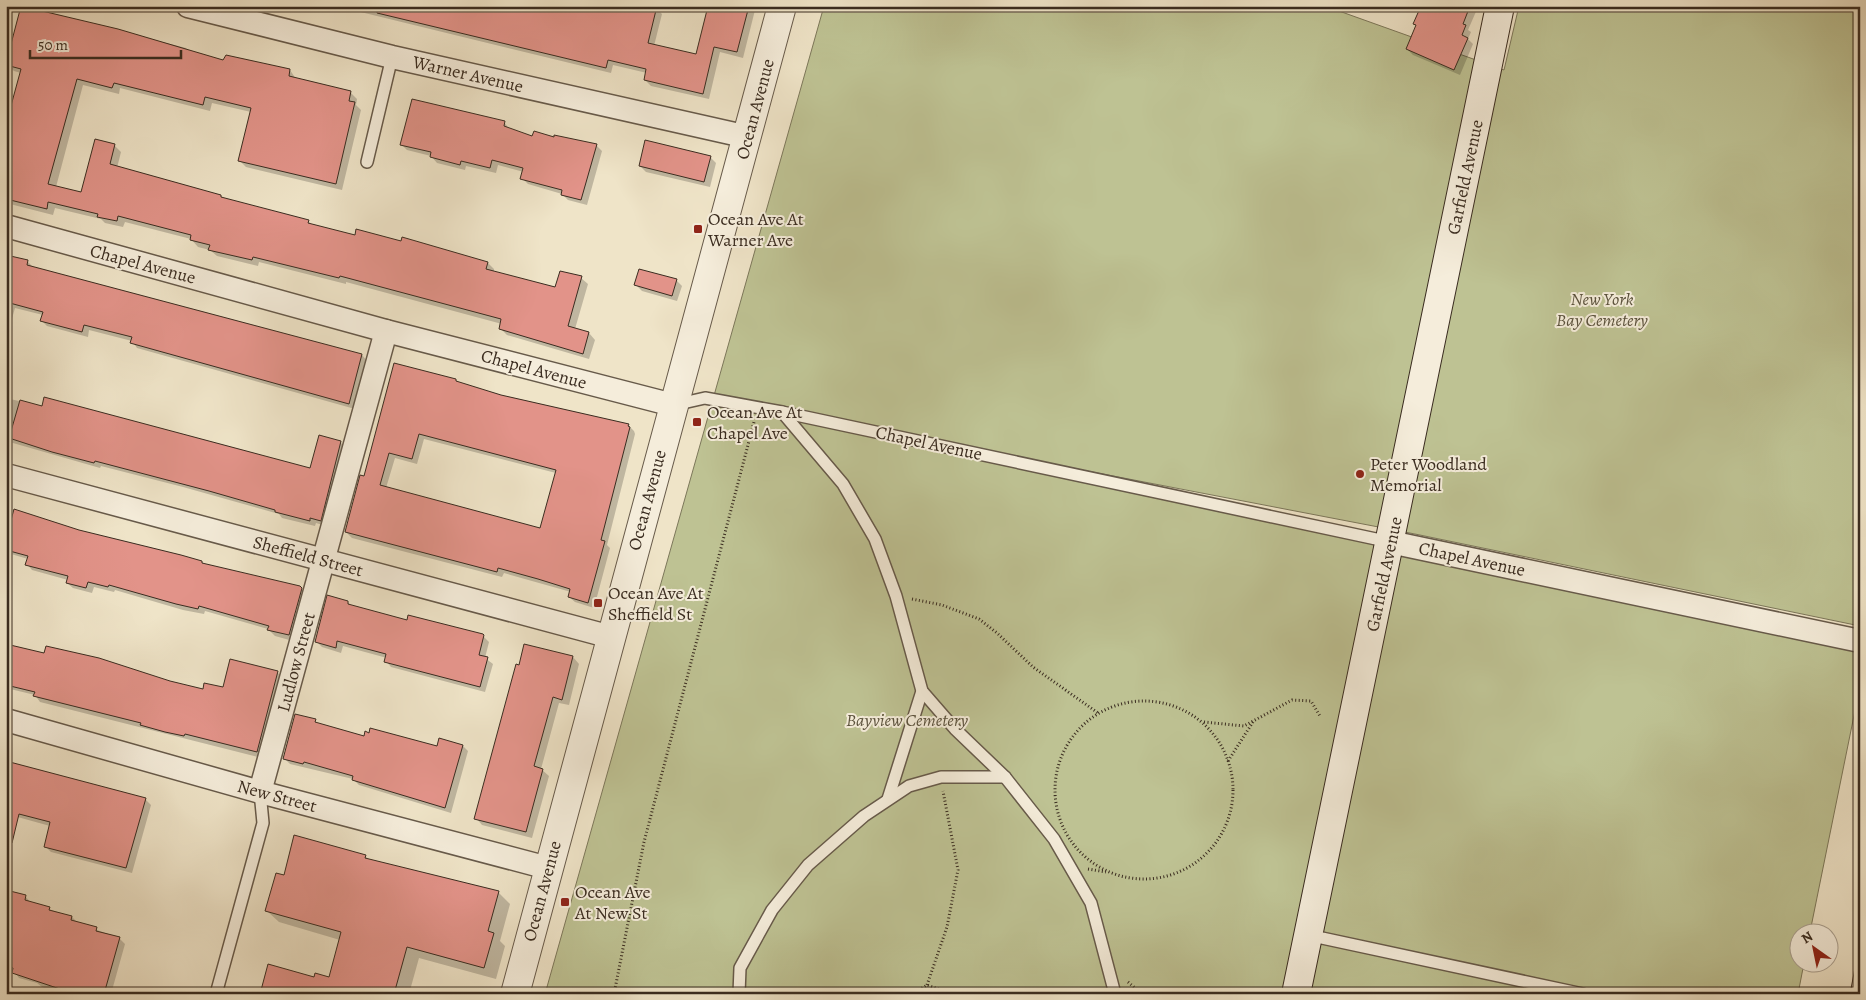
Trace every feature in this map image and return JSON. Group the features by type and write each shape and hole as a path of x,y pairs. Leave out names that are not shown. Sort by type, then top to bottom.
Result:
{"street":[{"name":"Warner Avenue","path":"188,6 392,57 748,137"},
{"name":"Ocean Avenue","path":"515,994 782,6"},
{"name":"Garfield Avenue","path":"1296,994 1500,6"},
{"name":"Chapel Avenue","path":"6,226 386,331 673,405"},
{"name":"Ludlow Street","path":"260,792 386,331"},
{"name":"Sheffield Street","path":"6,474 611,637"},
{"name":"Chapel Avenue","path":"1390,542 1859,641"},
{"name":"New Street","path":"6,720 260,792 548,868"}],"lane":[{"path":"367,162 392,57"},
{"name":"Chapel Avenue","path":"673,405 704,398 782,412 1390,542"},
{"path":"782,412 844,484 874,539 896,596 922,691 955,729 1005,777 1054,839 1091,903 1115,994"},
{"path":"888,799 922,691"},
{"path":"739,994 740,968 772,910 808,865 864,816 909,786 941,777 1005,777"},
{"name":"Ludlow Street","path":"216,994 263,823 260,792"},
{"path":"1308,935 1583,994"}],"path":[{"path":"614,994 644,842 758,409"},
{"path":"896,596 942,605 979,619 1033,667 1098,713"},
{"path":"1203,722 1244,726 1292,700 1311,701 1320,716"},
{"path":"1152,701 1180,708 1203,722 1221,744 1232,770 1233,798 1226,825 1211,849 1190,866 1164,877 1136,879 1108,872 1085,857 1067,835 1056,809 1055,782 1062,754 1077,731 1098,713 1124,702 1152,701"},
{"path":"1228,761 1254,720"},
{"path":"913,994 927,985 947,927 958,870 941,777"},
{"path":"927,985 952,994"}],"green space":[{"path":"824,6 1325,6 1504,70 1519,6 1860,6 1860,626 1415,534 811,418 1860,649 1860,686 1812,922 1788,922 1788,972 1802,972 1798,994 545,994"}],"building":[{"path":"21,6 118,29 223,60 226,55 290,69 289,76 351,91 349,101 355,102 336,184 238,161 251,108 205,97 203,105 114,83 112,88 77,79 48,184 81,192 95,139 115,144 110,164 221,195 221,197 309,220 308,223 355,235 356,229 401,241 402,237 488,262 486,269 555,287 560,271 582,276 568,326 589,332 583,354 499,329 501,319 340,276 339,278 253,257 252,260 208,250 210,245 190,240 191,235 118,216 117,221 97,217 98,214 48,202 47,209 6,199 6,124 21,69 6,65 6,63"},
{"path":"377,6 610,6 631,11 632,6 657,6 648,43 696,54 708,6 749,6 737,52 714,47 703,94 644,80 646,69 608,60 606,68 377,13"},
{"path":"1421,6 1470,6 1463,24 1466,25 1462,35 1468,38 1454,70 1406,49 1416,25 1413,24"},
{"path":"412,99 505,121 504,126 532,136 534,131 554,137 554,135 597,144 581,200 561,195 562,190 520,179 523,168 492,160 490,168 461,161 460,165 430,157 431,152 400,145"},
{"path":"645,140 711,156 704,182 639,166"},
{"path":"6,255 28,260 27,265 362,354 349,404 130,343 132,337 84,325 82,332 40,321 43,312 6,302"},
{"path":"639,269 677,279 672,296 634,285"},
{"path":"394,363 456,379 456,381 501,395 629,424 628,426 630,427 601,540 605,541 588,603 568,597 570,589 538,579 498,568 497,572 345,532 360,475 364,476","holes":["419,434 556,470 540,528 380,485 389,453 412,459"]},
{"path":"44,397 310,468 319,435 341,441 321,521 310,518 310,521 275,512 275,510 209,491 95,461 94,463 52,452 9,438 20,400 42,406"},
{"path":"14,509 79,530 181,555 202,561 202,563 300,586 302,588 289,635 267,630 269,626 199,606 198,609 176,604 109,585 108,587 88,582 86,588 66,583 68,576 25,565 28,556 6,550 6,539"},
{"path":"327,595 348,601 348,604 407,620 408,615 483,634 479,655 488,657 480,687 384,662 386,654 337,641 336,648 315,642"},
{"path":"6,644 44,653 46,646 99,658 170,681 203,689 204,683 223,687 230,659 278,671 257,752 185,734 184,736 165,732 140,725 141,723 33,696 35,692 6,685"},
{"path":"524,644 573,656 562,700 553,697 534,766 543,769 526,832 474,819 516,664 519,665"},
{"path":"295,714 316,719 315,722 364,736 365,731 369,733 370,728 437,746 439,738 463,745 445,808 352,780 353,776 304,762 303,764 283,759"},
{"path":"6,761 146,798 126,868 44,847 50,822 19,814 12,843 6,842"},
{"path":"294,835 366,855 365,858 499,891 488,931 494,933 484,968 407,947 394,994 260,994 268,964 314,977 315,973 329,977 341,932 265,911 276,873 284,875"},
{"path":"6,890 26,895 25,900 50,907 49,910 72,916 71,920 97,927 96,931 120,937 104,994 59,994 60,989 12,973 13,968 6,966"}],"tram line":[{"path":"1850,994 1860,942"}],"place":[{"name":"Ocean Ave At Warner Ave","path":"698,229"},
{"name":"Ocean Ave At Chapel Ave","path":"697,422"},
{"name":"Peter Woodland Memorial","path":"1360,474"},
{"name":"Ocean Ave At Sheffield St","path":"598,603"},
{"name":"Ocean Ave At New St","path":"565,902"}],"park label":[{"name":"New York Bay Cemetery","path":"1602,309"},
{"name":"Bayview Cemetery","path":"907,720"}]}
